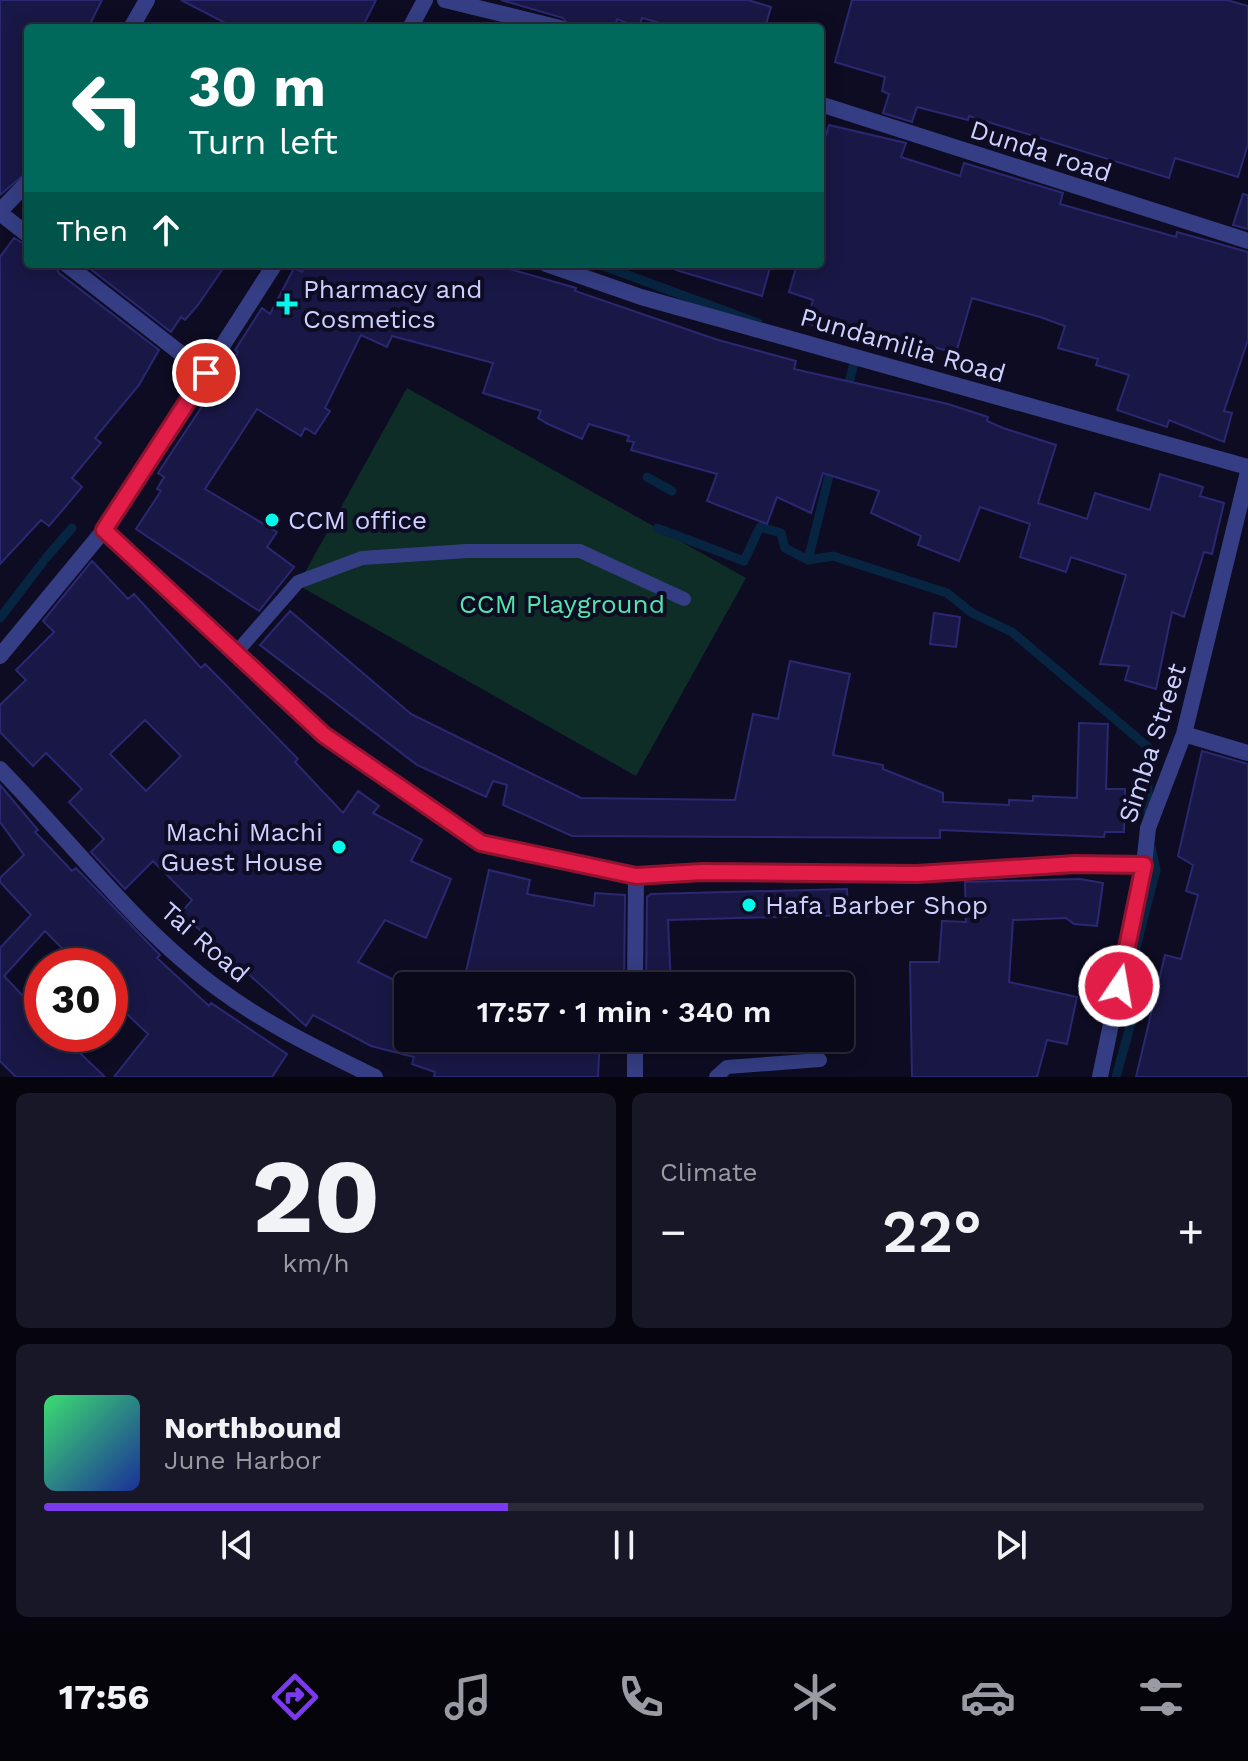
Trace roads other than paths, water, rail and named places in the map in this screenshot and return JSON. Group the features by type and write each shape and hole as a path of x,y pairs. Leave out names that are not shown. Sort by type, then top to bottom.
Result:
{"street":[{"path":"133,24 147,0"},
{"path":"412,24 425,0"},
{"path":"445,0 544,24"},
{"name":"Dunda road","path":"824,105 1248,241"},
{"path":"24,186 0,212 24,232"},
{"path":"71,268 206,373"},
{"path":"0,656 104,530 272,268"},
{"name":"Pundamilia Road","path":"558,268 641,297 1248,470"},
{"name":"Simba Street","path":"1100,1077 1144,865 1148,828 1184,734 1248,470"},
{"path":"104,530 234,655 324,735 481,843 636,876 702,872 917,874 1075,864 1144,865"},
{"path":"1184,734 1248,753"},
{"name":"Tai Road","path":"0,769 55,832 197,972 276,1028 375,1077"},
{"path":"635,972 636,876"},
{"path":"635,1052 635,1077"}],"lane":[{"path":"234,655 298,582 362,558 467,551 580,551 684,599"},
{"path":"716,1077 727,1067 820,1060"}],"waterway":[{"path":"609,268 758,323"},
{"path":"847,390 856,356"},
{"path":"657,528 744,561 760,527 781,533 785,548 808,560 832,464"},
{"path":"647,477 672,491"},
{"path":"46,558 72,528"},
{"path":"808,560 833,556 947,593 972,613 1012,632 1148,747 1148,817"},
{"path":"0,618 43,562"},
{"path":"1116,1077 1138,998 1132,963 1156,870 1151,847"}],"place":[{"name":"Pharmacy and Cosmetics","path":"287,304"},
{"name":"CCM office","path":"272,520"},
{"name":"Machi Machi Guest House","path":"339,847"},
{"name":"Hafa Barber Shop","path":"749,905"}],"park label":[{"name":"CCM Playground","path":"562,604"}]}
